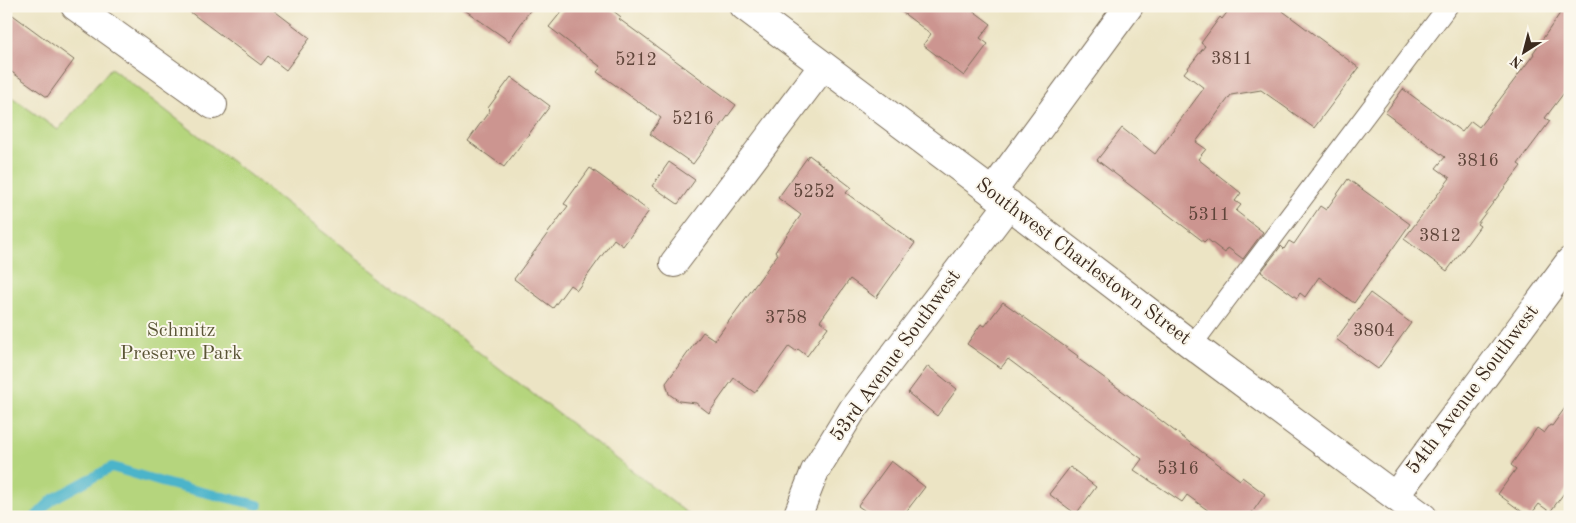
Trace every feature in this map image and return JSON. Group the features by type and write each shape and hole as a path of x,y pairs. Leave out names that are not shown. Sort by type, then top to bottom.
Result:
{"street":[{"path":"76,6 213,105"},
{"name":"Southwest Charlestown Street","path":"744,6 1423,517"},
{"name":"53rd Avenue Southwest","path":"797,517 815,471 853,409 1000,198 1128,6"},
{"path":"674,263 823,66"},
{"name":"54th Avenue Southwest","path":"1395,496 1570,261"}],"lane":[{"path":"1192,345 1448,6"}],"green space":[{"name":"Schmitz Preserve Park","path":"111,68 692,517 6,517 6,93 58,130"}],"building":[{"path":"182,6 268,6 310,38 286,70 268,56 261,65"},
{"path":"459,6 533,6 509,41"},
{"path":"566,6 607,6 621,17 619,19 736,105 693,164 650,134 661,118 597,72 601,67 549,27"},
{"path":"894,6 967,6 991,24 980,38 988,44 964,76 923,45 931,34"},
{"path":"1232,6 1276,6 1359,68 1314,128 1261,90 1231,95 1196,142 1206,149 1198,159 1241,193 1235,201 1241,205 1236,211 1263,232 1243,259 1228,248 1225,253 1207,239 1204,242 1097,160 1122,128 1155,154 1204,88 1184,73 1205,46 1201,43 1220,17 1222,19"},
{"path":"1565,6 1570,6 1570,85 1545,118 1550,121 1518,164 1521,166 1477,224 1480,226 1447,271 1404,239 1450,178 1436,168 1445,157 1385,113 1403,89 1462,132 1471,121 1479,127 1534,54"},
{"path":"6,10 74,60 47,97 6,68"},
{"path":"511,77 550,106 504,167 468,141 490,110 488,108"},
{"path":"809,155 851,187 846,193 915,243 876,298 850,279 820,321 828,327 807,356 798,349 796,351 789,346 755,393 734,378 709,413 696,403 679,401 669,394 666,383 703,332 715,340 778,254 775,252 801,215 778,198"},
{"path":"669,162 695,180 678,204 652,186"},
{"path":"590,168 649,211 623,246 614,239 577,290 570,285 553,308 514,279 568,206 564,204"},
{"path":"1348,179 1410,224 1354,303 1319,277 1305,297 1300,293 1297,298 1261,272 1281,246 1284,249 1289,241 1294,244 1320,206 1326,210"},
{"path":"1370,293 1411,323 1378,369 1336,339"},
{"path":"1003,302 1078,356 1077,358 1240,480 1242,477 1265,494 1249,517 1217,517 1187,495 1182,502 1134,470 1142,459 1008,359 1001,368 967,344 981,324 985,326"},
{"path":"928,366 957,389 937,416 908,393"},
{"path":"1570,401 1570,485 1550,512 1539,504 1529,517 1498,494 1516,469 1511,465 1537,428 1544,433 1550,425 1552,426"},
{"path":"891,461 925,487 902,517 874,517 858,506"},
{"path":"1070,467 1096,487 1076,514 1049,494"}],"waterway":[{"path":"35,517 53,499 112,467 168,484 258,505"}]}
